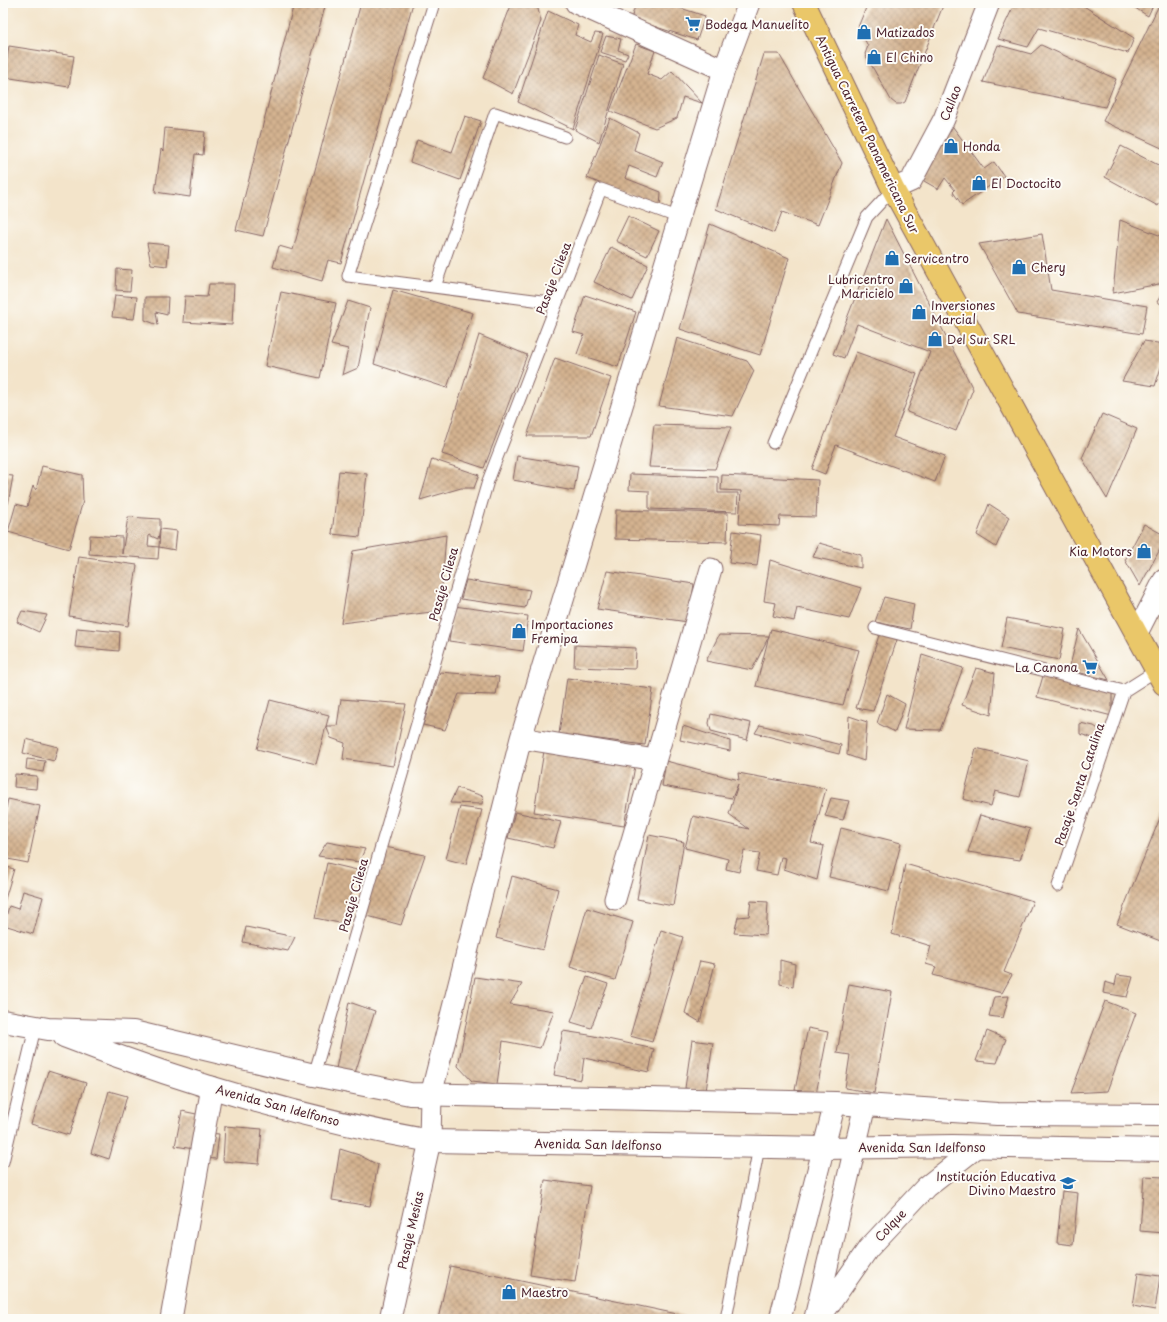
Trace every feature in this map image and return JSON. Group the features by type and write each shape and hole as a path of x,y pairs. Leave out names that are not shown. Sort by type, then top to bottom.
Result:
{"highway":[{"name":"Antigua Carretera Panamericana Sur","path":"804,3 893,189 1160,677"}],"street":[{"path":"576,3 724,70"},
{"name":"Pasaje Mesías","path":"390,1319 430,1141 431,1095 521,738 724,70 749,3"},
{"name":"Callao","path":"893,189 911,181 944,119 989,3"},
{"path":"615,900 710,569"},
{"path":"1137,633 1164,580"},
{"path":"521,738 655,760"},
{"name":"Avenida San Idelfonso","path":"3,1020 42,1029 125,1060 212,1088 296,1111 401,1136 430,1141 825,1148 977,1147 1164,1150"},
{"name":"Avenida San Idelfonso","path":"42,1029 133,1032 314,1075 410,1094 834,1103 997,1114 1164,1115"},
{"path":"171,1319 212,1088"},
{"path":"780,1319 825,1148 834,1103"},
{"path":"814,1319 857,1147 865,1105"},
{"name":"Colque","path":"820,1319 868,1249 926,1187 977,1147"}],"lane":[{"path":"434,3 348,276 557,303"},
{"path":"435,287 495,113 565,137"},
{"name":"Pasaje Cilesa","path":"314,1075 488,481 601,189 680,218"},
{"path":"773,443 867,217 893,189"},
{"path":"875,628 1124,691 1160,677"},
{"name":"Pasaje Santa Catalina","path":"1058,886 1124,691"},
{"path":"3,1162 42,1029"},
{"path":"726,1319 759,1147"}],"building":[{"path":"294,3 326,3 263,236 236,230"},
{"path":"361,3 413,3 341,263 328,260 322,281 273,267 279,246 293,250"},
{"path":"512,3 533,3 537,5 541,21 513,94 483,78"},
{"path":"636,3 665,3 705,16 697,40 631,19"},
{"path":"868,3 944,3 905,102 901,104 896,104 891,100 865,54 868,46 858,27"},
{"path":"1015,3 1079,3 1134,38 1128,53 1039,28 1028,47 998,39"},
{"path":"1127,3 1154,3 1148,16"},
{"path":"1160,3 1164,3 1164,149 1103,121"},
{"path":"548,11 578,25 575,35 591,42 595,33 603,34 573,129 518,102"},
{"path":"606,36 621,39 618,50 628,54 625,60 600,52"},
{"path":"636,44 655,51 647,74 662,80 672,71 702,103 683,97 677,118 655,128 610,111"},
{"path":"998,45 1031,54 1041,45 1116,79 1105,107 983,82"},
{"path":"9,46 74,56 69,87 4,77"},
{"path":"764,54 779,54 842,163 818,225 782,212 774,233 716,209"},
{"path":"599,55 623,64 599,142 575,130"},
{"path":"465,116 481,121 460,180 410,162 417,140 452,152"},
{"path":"610,118 639,133 634,150 663,162 657,177 629,166 625,178 661,192 660,208 587,178"},
{"name":"Honda","path":"950,123 984,169 994,162 1004,176 962,205 953,192 955,190 945,178 938,189 917,177"},
{"path":"165,128 205,132 203,155 195,154 190,197 155,192 161,149 163,151"},
{"path":"1121,146 1164,168 1164,196 1158,206 1105,177"},
{"path":"628,216 659,231 647,256 616,241"},
{"path":"886,219 973,389 956,431 907,412 930,352 857,324 844,358 833,354"},
{"path":"1120,220 1164,237 1164,283 1113,293"},
{"path":"710,224 789,258 760,355 680,329"},
{"name":"Chery","path":"1042,234 1051,290 1147,306 1142,334 1018,314 979,244"},
{"path":"147,243 169,245 167,266 151,264"},
{"path":"611,247 648,265 632,300 594,282"},
{"path":"117,269 132,270 130,291 116,290"},
{"path":"209,284 234,284 232,325 183,322 185,296 207,297"},
{"path":"393,290 473,313 447,388 374,364"},
{"path":"1164,290 1164,305 1157,302"},
{"path":"281,292 336,303 320,378 265,366"},
{"path":"115,295 137,297 134,319 112,317"},
{"path":"585,295 636,312 618,367 577,354 584,335 573,332"},
{"path":"145,297 168,297 167,315 156,312 158,325 145,320"},
{"path":"348,301 370,308 358,368 342,375 348,349 331,345"},
{"path":"479,335 527,355 484,468 442,454"},
{"path":"677,338 747,361 754,371 733,416 659,406"},
{"path":"1144,341 1164,344 1164,358 1155,386 1122,381"},
{"path":"3,349 6,350 4,360 3,360"},
{"path":"856,352 917,374 893,437 945,456 935,482 836,445 825,474 812,469"},
{"path":"555,358 611,378 591,436 527,436"},
{"path":"1102,414 1137,429 1107,499 1082,458"},
{"path":"654,425 731,427 715,469 649,467"},
{"path":"517,456 578,466 574,491 513,480"},
{"path":"432,459 479,475 474,488 461,488 420,500"},
{"path":"42,466 82,475 83,501 69,549 8,532 16,504 27,507 33,486 36,490"},
{"path":"339,471 367,474 360,537 332,534"},
{"path":"630,474 718,477 718,493 738,493 737,512 649,509 649,491 629,490"},
{"path":"3,475 13,476 8,504 3,503"},
{"path":"722,475 818,480 816,517 780,516 779,526 739,524 741,491 721,490"},
{"path":"989,504 1009,517 996,547 977,535"},
{"path":"616,510 728,513 727,542 615,539"},
{"path":"128,517 160,519 158,539 149,535 148,546 159,547 158,559 89,554 90,535 122,537 122,554"},
{"name":"Kia Motors","path":"1144,524 1164,535 1164,542 1140,586 1125,560"},
{"path":"160,529 177,531 175,550 159,547"},
{"path":"733,531 761,535 757,566 729,563"},
{"path":"446,535 440,611 341,623 353,551"},
{"path":"819,543 861,555 861,568 813,557"},
{"path":"79,557 137,565 128,626 69,616"},
{"path":"770,560 861,588 849,619 797,608 794,621 773,616 776,603 764,601"},
{"path":"607,571 694,584 688,622 597,609"},
{"path":"466,580 530,590 525,608 461,599"},
{"path":"884,597 914,604 910,629 875,622"},
{"path":"454,606 528,616 523,651 449,641"},
{"path":"1164,610 1164,626 1160,619"},
{"path":"22,611 47,615 39,632 17,622"},
{"path":"1007,618 1065,629 1059,660 1001,648"},
{"path":"77,628 120,632 119,651 75,647"},
{"path":"771,629 859,650 843,705 756,686"},
{"path":"1079,629 1109,680 1069,670"},
{"path":"880,632 897,640 873,711 856,708"},
{"path":"719,635 769,636 752,670 706,661"},
{"path":"575,645 636,648 635,669 574,667"},
{"path":"922,655 963,668 940,730 904,729"},
{"path":"976,668 995,673 991,715 962,705"},
{"path":"440,672 499,677 496,695 459,694 445,730 423,725"},
{"path":"1043,676 1112,692 1112,716 1037,697"},
{"path":"567,678 653,689 645,745 559,734"},
{"path":"887,694 905,704 895,732 877,723"},
{"path":"341,699 406,704 393,766 343,759 345,743 331,738 326,726 337,726"},
{"path":"270,700 329,715 316,764 257,749"},
{"path":"711,714 751,723 747,740 711,731 709,723"},
{"path":"849,716 867,722 864,761 847,755"},
{"path":"1080,723 1094,726 1107,735 1099,740 1080,734"},
{"path":"760,725 841,745 839,754 755,733"},
{"path":"683,726 730,741 730,751 680,740"},
{"path":"26,739 58,747 54,761 23,753"},
{"path":"976,748 1029,761 1020,797 995,791 991,806 963,799"},
{"path":"544,751 635,766 624,826 534,812"},
{"path":"27,759 45,761 43,772 26,769"},
{"path":"666,761 739,780 738,773 826,789 811,843 824,846 817,880 784,869 786,858 781,857 777,875 756,871 760,853 744,851 739,872 726,869 728,859 685,848 693,816 749,829 729,814 738,784 732,798 662,786"},
{"path":"15,774 37,776 36,789 14,787"},
{"path":"457,788 483,796 482,804 450,803"},
{"path":"831,798 849,801 843,820 825,816"},
{"path":"8,799 40,806 28,863 3,858 3,824"},
{"path":"460,807 482,810 466,864 446,859"},
{"path":"1164,808 1164,940 1163,942 1117,924"},
{"path":"515,812 561,822 553,848 508,838"},
{"path":"980,815 1030,829 1020,860 968,852"},
{"path":"841,828 901,843 889,891 829,877"},
{"path":"649,835 684,842 673,906 637,899"},
{"path":"327,842 365,849 359,862 318,856"},
{"path":"385,847 425,855 401,925 364,915"},
{"path":"327,863 357,870 344,924 315,918"},
{"path":"905,864 1033,901 1004,972 1012,975 1002,993 933,975 936,967 926,964 931,946 892,934"},
{"path":"3,866 14,869 3,906"},
{"path":"512,876 558,889 543,950 496,938"},
{"path":"23,891 43,897 33,934 4,925 9,906 18,909"},
{"path":"751,901 768,902 766,935 734,933 738,917 749,916"},
{"path":"587,908 633,922 615,980 570,967"},
{"path":"246,927 295,937 288,951 243,942"},
{"path":"661,930 683,937 652,1042 630,1036"},
{"path":"780,960 795,964 793,987 780,984"},
{"path":"700,961 715,964 700,1022 685,1013"},
{"path":"1117,975 1133,977 1127,997 1103,993 1105,982 1115,985"},
{"path":"475,977 522,984 510,1004 554,1011 540,1048 503,1041 497,1084 472,1081 458,1066"},
{"path":"587,977 608,984 591,1028 571,1022"},
{"path":"849,984 892,992 874,1093 845,1088 850,1055 837,1053"},
{"path":"1009,996 1003,1018 989,1016 994,997"},
{"path":"1105,1001 1136,1013 1107,1091 1071,1093"},
{"path":"349,1002 375,1011 354,1076 336,1069"},
{"path":"808,1028 828,1032 816,1094 795,1090"},
{"path":"563,1031 654,1049 649,1072 584,1058 581,1080 554,1075"},
{"path":"987,1031 1006,1039 997,1063 976,1061"},
{"path":"692,1040 713,1043 706,1091 685,1088"},
{"path":"48,1071 86,1083 69,1135 31,1124"},
{"path":"109,1091 127,1096 109,1159 91,1153"},
{"path":"182,1111 201,1115 194,1149 175,1146"},
{"path":"225,1126 262,1129 259,1164 223,1161"},
{"path":"208,1133 219,1134 216,1159 205,1158"},
{"path":"340,1149 359,1155 378,1165 370,1206 332,1200"},
{"path":"1144,1176 1164,1177 1164,1233 1140,1231"},
{"path":"545,1180 590,1186 575,1282 530,1275"},
{"path":"1062,1191 1078,1193 1073,1245 1057,1243"},
{"name":"Maestro","path":"450,1266 696,1318 696,1319 438,1319"},
{"path":"1138,1273 1160,1276 1155,1310 1133,1306"}],"place":[{"name":"Bodega Manuelito","path":"693,24"},
{"name":"Matizados","path":"864,32"},
{"name":"El Chino","path":"874,57"},
{"name":"Honda","path":"951,146"},
{"name":"El Doctocito","path":"979,183"},
{"name":"Servicentro","path":"892,258"},
{"name":"Chery","path":"1019,267"},
{"name":"Lubricentro Maricielo","path":"906,286"},
{"name":"Inversiones Marcial","path":"919,312"},
{"name":"Del Sur SRL","path":"935,339"},
{"name":"Kia Motors","path":"1144,551"},
{"name":"Importaciones Fremipa","path":"519,631"},
{"name":"La Canona","path":"1090,667"},
{"name":"Institución Educativa Divino Maestro","path":"1068,1183"},
{"name":"Maestro","path":"509,1292"}]}
